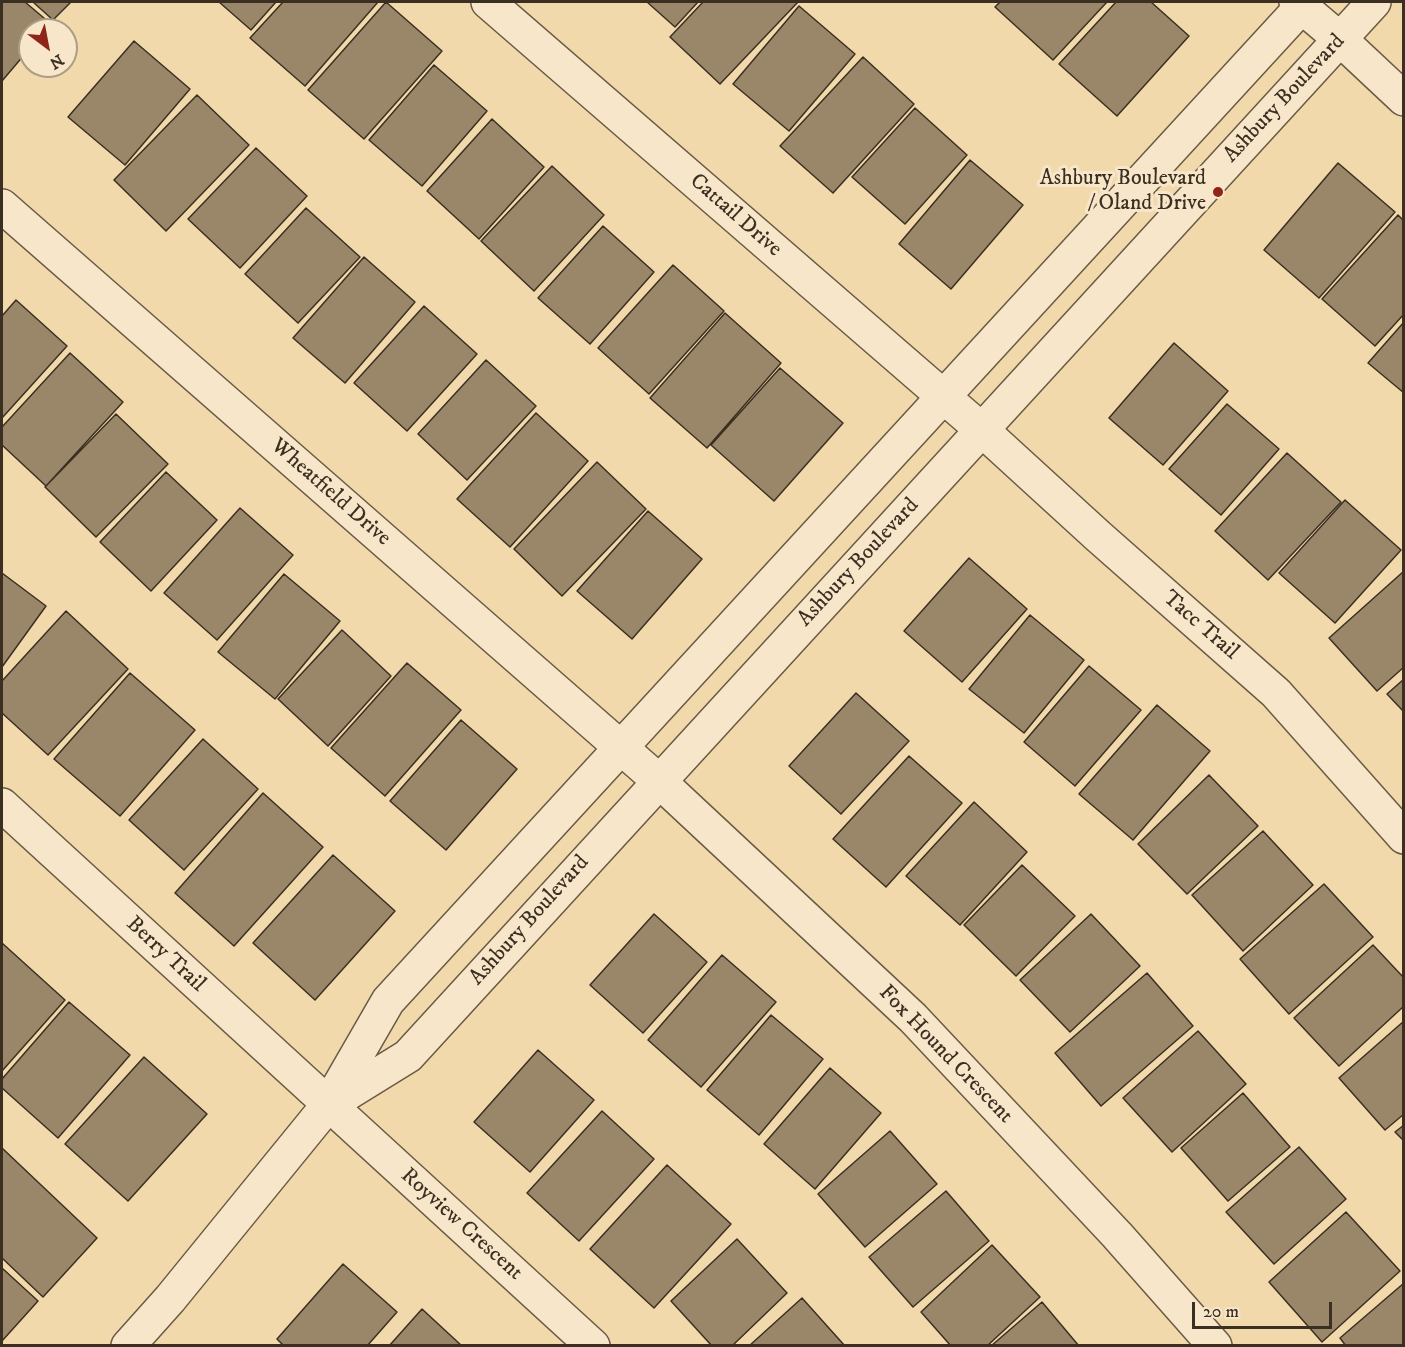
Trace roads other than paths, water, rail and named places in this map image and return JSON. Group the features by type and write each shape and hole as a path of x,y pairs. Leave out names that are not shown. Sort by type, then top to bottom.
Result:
{"street":[{"name":"Cattail Drive","path":"488,2 982,430"},
{"name":"Ashbury Boulevard","path":"328,1105 408,1056 1374,2"},
{"name":"Ashbury Boulevard","path":"128,1346 170,1299 328,1105 388,1001 1302,3"},
{"path":"1302,3 1404,99"},
{"name":"Wheatfield Drive","path":"2,206 658,781"},
{"name":"Tacc Trail","path":"982,430 1276,693 1404,837"},
{"name":"Fox Hound Crescent","path":"658,781 913,1018 1118,1235 1215,1346"},
{"name":"Berry Trail","path":"2,805 328,1105"},
{"name":"Royview Crescent","path":"328,1105 593,1346"}],"place":[{"name":"Ashbury Boulevard / Oland Drive","path":"1218,192"}]}
